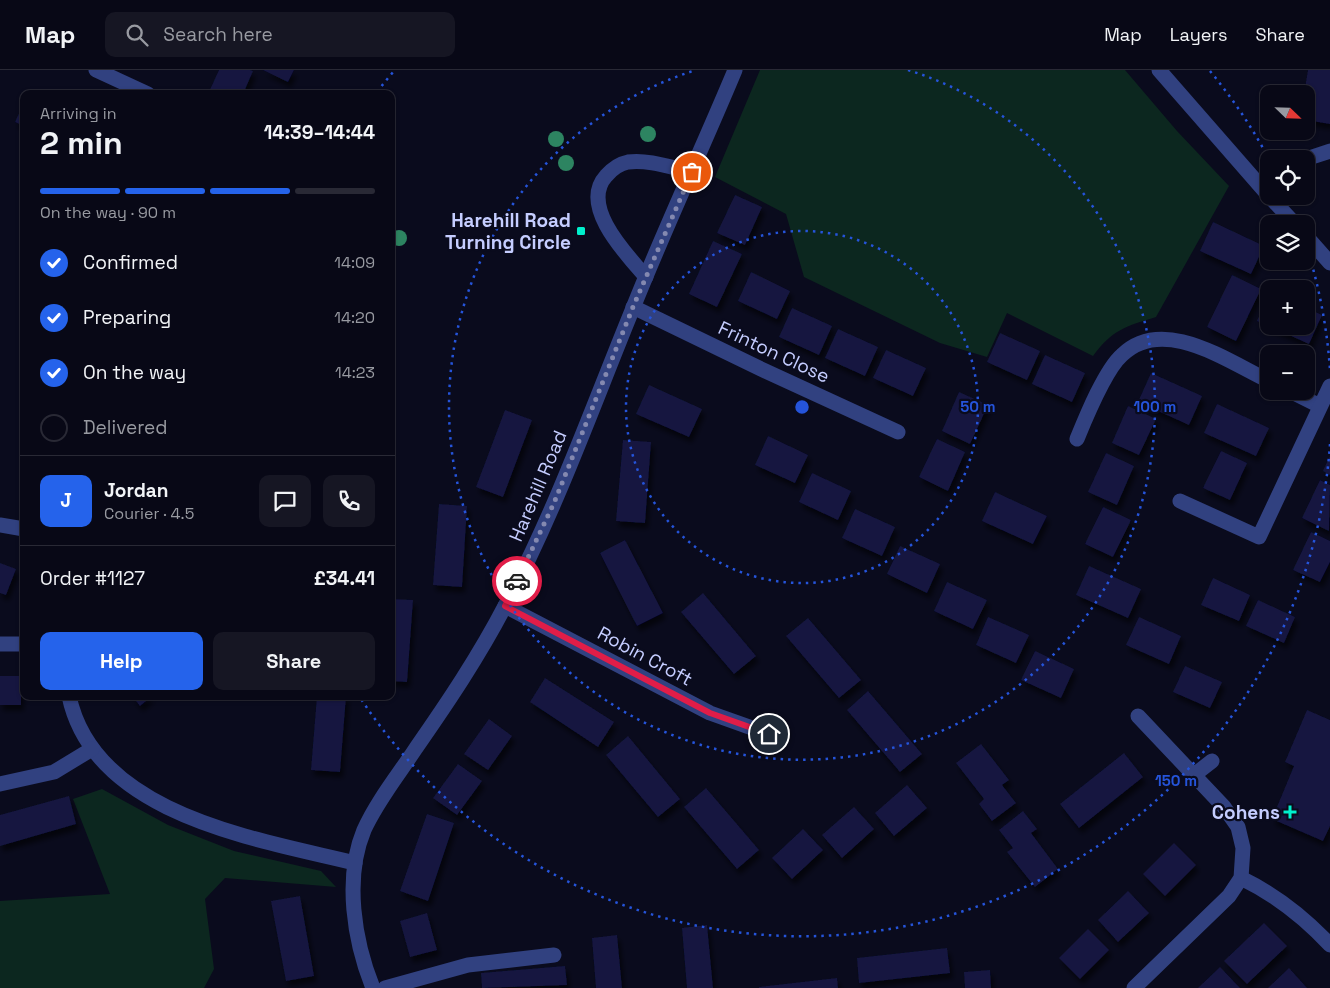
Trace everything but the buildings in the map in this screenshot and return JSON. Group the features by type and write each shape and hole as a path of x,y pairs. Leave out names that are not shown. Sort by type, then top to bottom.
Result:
{"street":[{"path":"96,70 139,90"},
{"name":"Harehill Road","path":"373,988 364,965 353,893 355,863 364,830 381,800 465,678 505,606 554,503 633,307 735,70"},
{"path":"1159,70 1260,184"},
{"path":"1315,156 1330,151"},
{"path":"646,277 612,235 604,221 600,210 598,194 604,178 615,166 628,162 692,172"},
{"path":"1279,205 1287,215"},
{"path":"1315,246 1330,263"},
{"name":"Frinton Close","path":"633,307 898,432"},
{"path":"1077,439 1104,381 1121,356 1154,338 1169,338 1186,342 1260,377"},
{"path":"1180,502 1259,537 1330,386"},
{"path":"1308,400 1320,406"},
{"path":"0,524 20,528"},
{"name":"Robin Croft","path":"505,606 710,713 769,734"},
{"path":"0,644 20,644"},
{"path":"70,700 72,710 92,749 134,789 159,804 252,838 355,863"},
{"path":"1134,988 1229,896 1241,878 1243,848 1238,827 1224,807 1138,716"},
{"path":"0,784 54,772 92,749"},
{"path":"1194,775 1212,761"},
{"path":"1241,878 1268,891 1293,910 1330,945"},
{"path":"385,988 468,965 554,955"}],"green space":[{"path":"760,70 1125,70 1177,131 1229,186 1156,317 1120,330 1107,340 1093,356 1007,313 987,357 940,343 804,277 786,214 715,177"},
{"path":"102,789 168,825 234,851 321,871 336,887 225,878 205,899 214,969 204,988 0,988 0,901 110,894 73,799"}],"way so far":[{"path":"517,581 554,503 633,307 692,172"}],"place":[{"name":"Harehill Road Turning Circle","path":"581,231"},
{"name":"Cohens","path":"1290,812"}],"route":[{"path":"517,581 505,606 710,713 769,734"}]}
